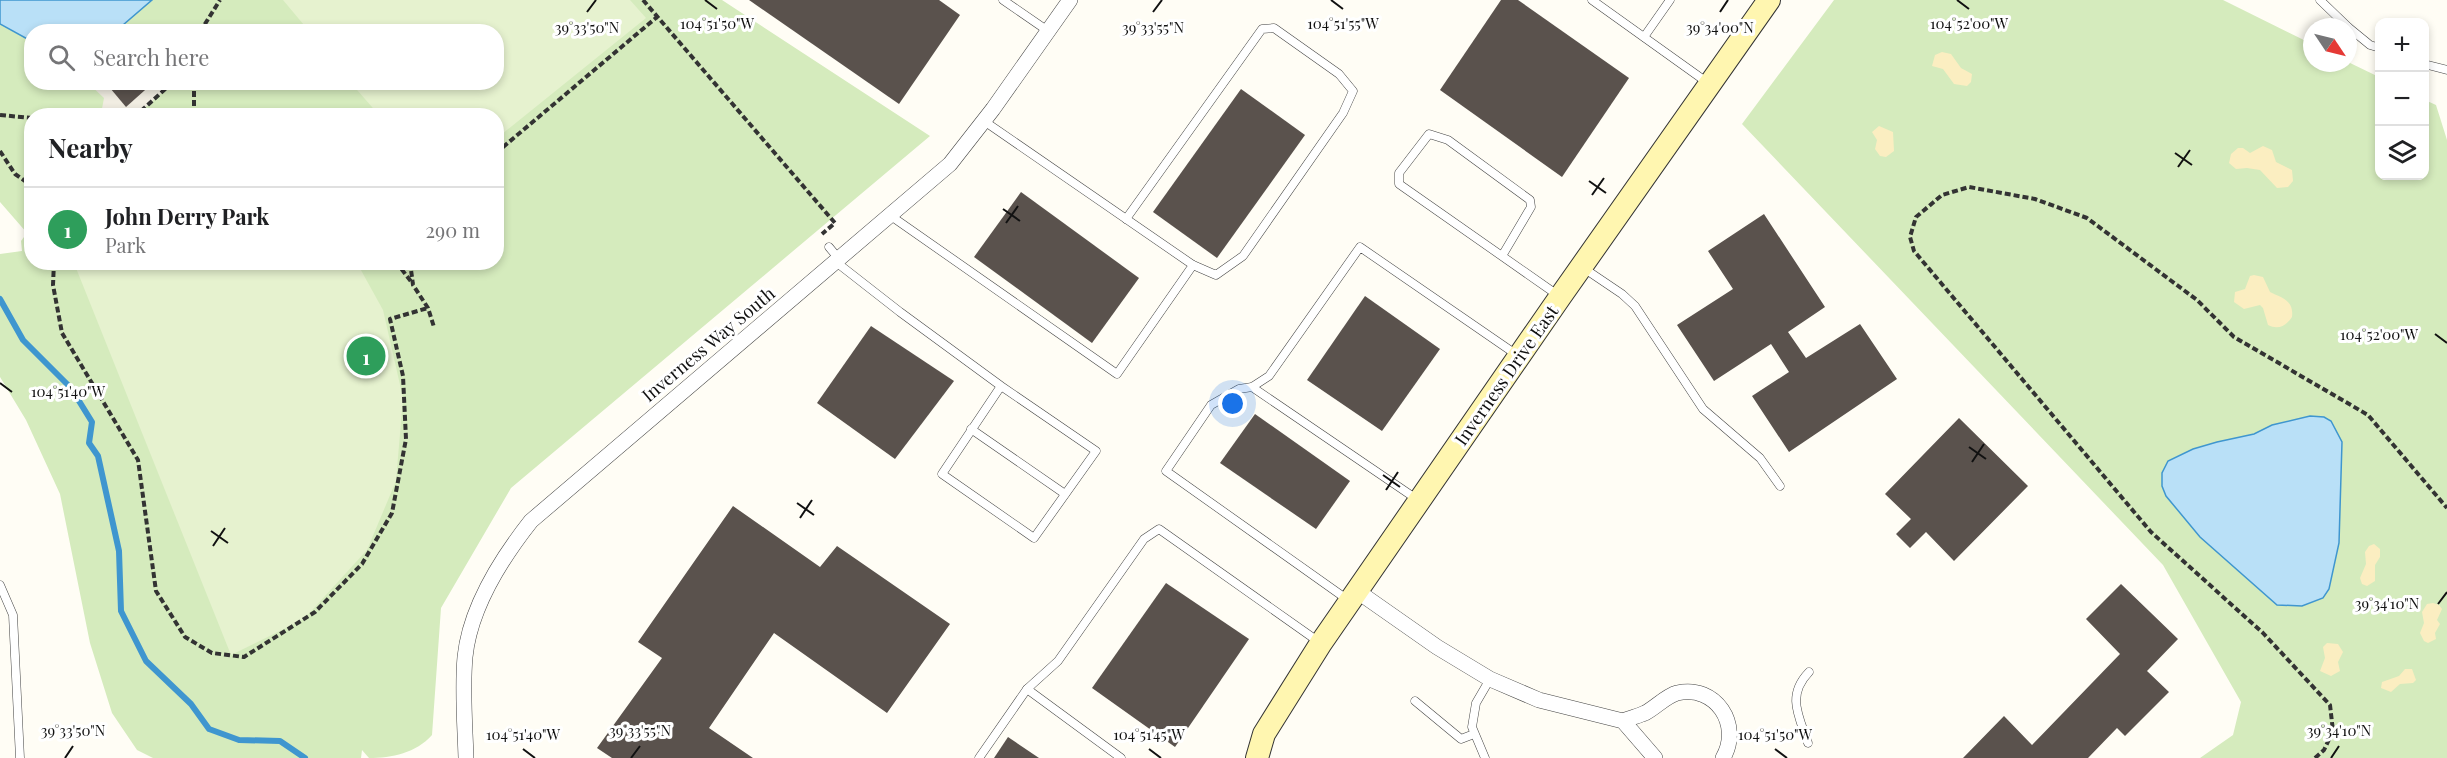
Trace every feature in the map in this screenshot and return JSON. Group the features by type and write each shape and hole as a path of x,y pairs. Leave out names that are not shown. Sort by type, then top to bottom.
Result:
{"main road":[{"name":"Inverness Drive East","path":"1257,758 1264,734 1321,643 1518,356 1769,0"}],"street":[{"name":"Inverness Way South","path":"466,758 465,670 468,641 478,609 492,579 520,534 531,521 950,164 984,121 1070,0"},
{"path":"1353,596 1490,679 1539,700 1623,721 1645,713 1676,693 1703,694 1721,707 1728,717 1729,748 1723,758"},
{"path":"1623,721 1655,758"}],"lane":[{"path":"1003,0 1048,31"},
{"path":"1592,0 1709,83"},
{"path":"1644,37 1670,0"},
{"path":"2320,0 2339,18"},
{"path":"984,121 1126,219 1193,265 1216,275 1243,256 1343,113 1353,91 1340,74 1274,28 1262,29 1126,219"},
{"path":"2357,34 2375,47"},
{"path":"2429,65 2447,70"},
{"path":"1502,256 1531,207 1530,200 1448,140 1429,134 1399,173 1399,184 1560,297"},
{"path":"891,216 1117,374 1193,265"},
{"path":"829,247 838,260 900,312 1001,386 1096,451 1034,538 942,474 1001,386"},
{"path":"1353,596 1166,471 1211,405 1239,389 1252,387 1269,376 1360,247 1518,356"},
{"path":"1581,266 1622,294 1635,306 1703,409 1760,458 1780,486"},
{"path":"1252,387 1419,500"},
{"path":"971,429 1065,494"},
{"path":"979,758 1027,690 1058,661 1144,538 1159,529 1321,643"},
{"path":"0,585 13,615 20,758"},
{"path":"1808,743 1795,703 1798,685 1809,672"},
{"path":"1485,758 1472,727 1476,703 1490,679"},
{"path":"1027,690 1121,758"},
{"path":"1415,701 1461,739 1474,734"}],"path":[{"path":"205,24 220,0"},
{"path":"643,0 835,223 819,236"},
{"path":"504,146 657,17"},
{"path":"144,108 164,90"},
{"path":"194,90 194,108"},
{"path":"0,115 24,117"},
{"path":"0,151 15,174 24,180"},
{"path":"2314,758 2324,750 2333,731 2330,705 2262,633 2151,532 1914,251 1910,237 1916,217 1942,195 1969,187 2035,199 2087,218 2197,300 2234,337 2368,415 2447,508"},
{"path":"54,270 53,285 62,333 138,460 156,591 185,637 212,653 244,657 315,612 362,564 392,513 406,439 403,376 390,319 428,308"},
{"path":"402,270 428,308 434,327"},
{"path":"411,270 413,285"}],"green space":[{"path":"0,0 722,0 930,136 511,488 441,608 432,735 411,750 378,758 369,758 362,750 361,758 153,758 137,750 112,713 90,643 60,494 26,420 0,377 0,254 22,251 21,241 24,237 24,270 504,270 504,108 24,108 24,230 0,202"},
{"path":"283,0 630,0 646,18 504,132 504,108 373,108 357,90 504,90 504,24 303,24"},
{"path":"1834,0 2223,0 2303,40 2303,72 2357,72 2357,66 2375,75 2375,180 2429,180 2429,102 2436,105 2447,140 2447,758 2200,758 2233,735 2241,702 2163,565 1742,124"},
{"path":"77,270 361,270 383,310 403,398 396,481 367,550 304,619 231,655"}],"sand":[{"path":"1942,52 1951,54 1961,68 1972,74 1971,82 1967,86 1954,84 1943,69 1932,66 1935,55"},
{"path":"1879,126 1893,132 1894,151 1886,157 1880,156 1875,149 1877,140 1872,132"},
{"path":"2263,146 2272,150 2276,162 2292,170 2293,181 2288,187 2277,188 2260,170 2236,169 2229,163 2231,154 2238,148 2243,148 2250,153"},
{"path":"2250,276 2263,277 2270,292 2289,303 2292,317 2284,325 2275,327 2268,325 2260,305 2244,309 2234,302 2235,292 2245,289"},
{"path":"2374,544 2380,549 2380,557 2375,565 2375,581 2367,586 2362,584 2360,578 2366,564 2365,552 2369,546"},
{"path":"2433,603 2442,609 2437,620 2440,624 2435,633 2436,639 2428,643 2424,641 2420,633 2424,623 2422,612 2427,604"},
{"path":"2327,643 2338,644 2343,652 2338,662 2340,671 2331,676 2320,671 2325,658 2323,647"},
{"path":"2405,669 2412,669 2416,680 2413,683 2400,684 2391,692 2381,688 2382,682 2399,676"}],"shaded area":[{"path":"95,90 165,90 145,108 102,108 104,98"}],"water":[{"path":"0,0 152,0 124,24 24,24 24,37 0,24"},
{"path":"2310,416 2324,417 2331,421 2342,442 2339,543 2329,589 2323,598 2302,606 2277,605 2200,537 2166,496 2162,486 2162,473 2168,461 2193,449 2254,434 2272,425"}],"building":[{"path":"749,0 939,0 960,15 899,104"},
{"path":"1501,0 1518,0 1629,78 1562,177 1440,90"},
{"path":"1241,89 1305,135 1217,258 1153,212"},
{"path":"112,90 145,90 126,107"},
{"path":"1021,192 1139,278 1092,343 974,257"},
{"path":"1764,214 1825,307 1788,332 1806,358 1860,324 1897,379 1789,452 1752,396 1789,372 1771,344 1714,381 1677,325 1733,289 1708,251"},
{"path":"1365,296 1440,349 1382,431 1307,380"},
{"path":"871,326 954,381 895,459 817,403"},
{"path":"1255,414 1350,481 1316,529 1220,463"},
{"path":"1959,418 2028,486 1954,561 1926,532 1910,548 1896,534 1911,519 1885,494"},
{"path":"733,506 820,567 837,546 950,624 887,713 774,633 709,728 753,758 612,758 597,748 662,658 638,642"},
{"path":"1166,583 1249,639 1175,747 1092,688"},
{"path":"2121,584 2178,639 2147,671 2169,692 2125,736 2117,728 2088,758 1963,758 2004,716 2032,745 2120,654 2086,619"},
{"path":"1008,737 1039,758 994,758"}],"waterway":[{"path":"0,299 23,340 71,388 92,422 89,443 98,456 119,551 121,611 146,661 191,704 209,729 239,740 280,741 305,758"}],"place":[{"name":"John Derry Park","path":"366,356"}]}
